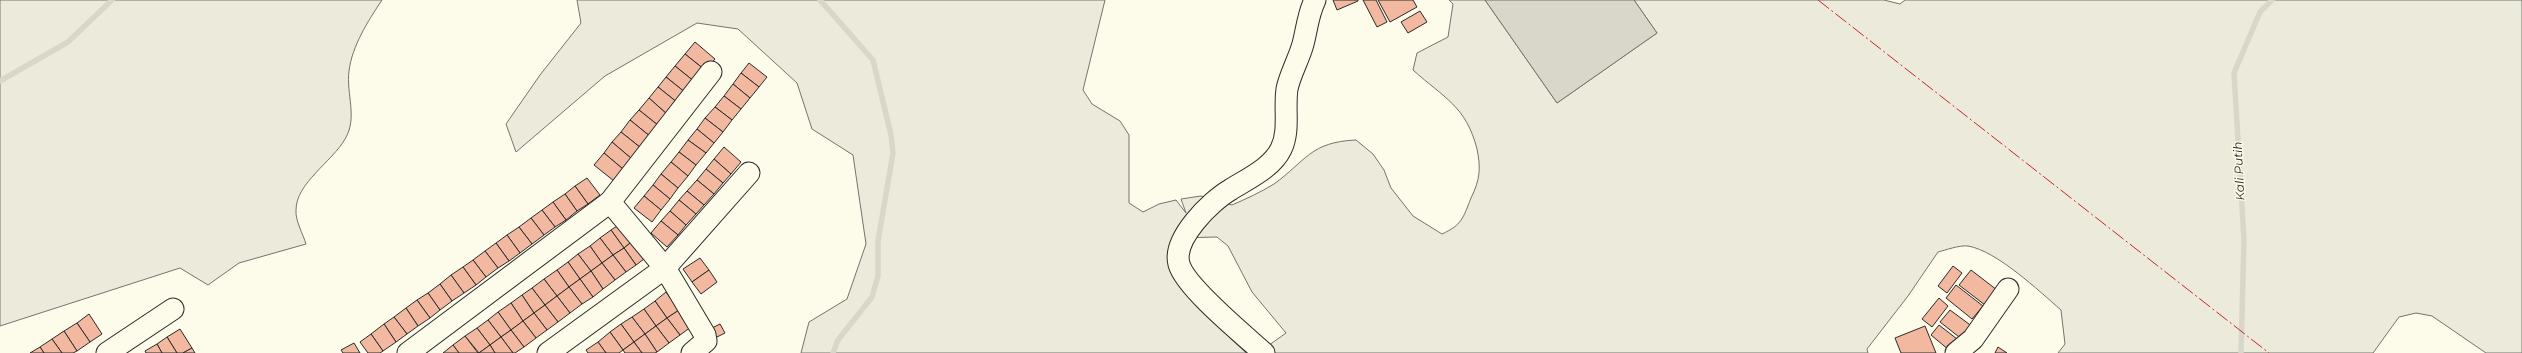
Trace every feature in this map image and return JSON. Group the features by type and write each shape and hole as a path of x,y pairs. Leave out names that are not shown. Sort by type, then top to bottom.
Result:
{"street":[{"path":"1264,353 1222,316 1186,277 1179,263 1179,252 1184,239 1213,201 1268,164 1280,151 1284,142 1287,88 1303,44 1313,4"},
{"path":"408,353 610,202 711,72"},
{"path":"548,353 665,268 749,173"},
{"path":"610,202 665,268 705,335 706,341 692,353"},
{"path":"1956,353 1973,338 2008,289"},
{"path":"108,353 173,309"}],"shaded area":[{"path":"0,0 382,0 371,16 353,52 348,80 351,114 349,131 339,148 308,182 298,200 296,214 306,244 239,263 208,285 180,268 0,326"},
{"path":"577,0 1105,0 1083,90 1092,104 1120,121 1129,135 1129,203 1143,212 1159,204 1176,200 1186,213 1181,199 1201,196 1232,205 1274,184 1302,160 1318,149 1328,144 1356,140 1373,154 1384,170 1391,188 1413,216 1442,234 1458,224 1464,216 1479,174 1477,149 1467,122 1460,112 1444,96 1413,70 1417,53 1448,37 1453,4 1449,0 1485,0 1557,103 1657,33 1634,0 1884,0 1900,4 1905,0 2522,0 2522,353 2486,353 2432,316 2416,313 2399,317 2373,353 2058,353 2065,344 2061,310 2030,283 1992,255 1979,249 1964,246 1938,252 1908,296 1867,349 1868,353 1258,353 1286,333 1252,292 1228,246 1217,237 1177,238 1202,311 1246,353 801,353 809,322 847,299 866,244 853,155 812,129 797,83 738,29 697,23 605,76 516,152 506,124 540,75 581,23"},
{"path":"1485,0 1634,0 1657,33 1557,103"}],"building":[{"path":"1333,0 1358,0 1358,1 1337,10"},
{"path":"1363,0 1376,0 1387,22 1377,27"},
{"path":"1378,0 1413,0 1417,7 1390,22"},
{"path":"1420,11 1427,22 1408,33 1401,22"},
{"path":"695,42 715,59 705,70 685,54"},
{"path":"685,54 705,70 695,82 675,66"},
{"path":"749,63 767,77 759,87 741,73"},
{"path":"675,66 695,82 686,93 666,77"},
{"path":"741,73 759,87 750,98 733,84"},
{"path":"666,77 686,93 678,103 658,87"},
{"path":"733,84 750,98 741,109 724,96"},
{"path":"658,87 678,103 668,115 649,98"},
{"path":"724,96 741,109 732,120 715,107"},
{"path":"649,98 668,115 659,126 639,110"},
{"path":"715,107 732,120 723,132 705,118"},
{"path":"639,110 659,126 651,137 630,120"},
{"path":"705,118 723,132 714,143 697,129"},
{"path":"630,120 651,137 641,148 621,132"},
{"path":"697,129 714,143 706,153 688,140"},
{"path":"621,132 641,148 632,159 612,142"},
{"path":"688,140 706,153 696,165 679,152"},
{"path":"612,142 632,159 623,169 604,153"},
{"path":"724,147 741,162 731,174 714,159"},
{"path":"679,152 696,165 688,176 671,162"},
{"path":"604,153 623,169 614,181 594,165"},
{"path":"714,159 731,174 723,183 706,169"},
{"path":"671,162 688,176 678,188 661,174"},
{"path":"706,169 723,183 714,194 697,180"},
{"path":"661,174 678,188 670,199 653,185"},
{"path":"587,178 600,195 588,204 575,186"},
{"path":"697,180 714,194 704,205 687,191"},
{"path":"653,185 670,199 661,210 644,196"},
{"path":"575,186 588,204 577,211 565,194"},
{"path":"687,191 704,205 696,214 679,200"},
{"path":"565,194 577,211 566,220 553,202"},
{"path":"644,196 661,210 652,222 634,208"},
{"path":"679,200 696,214 686,225 670,211"},
{"path":"553,202 566,220 555,227 542,210"},
{"path":"542,210 555,227 544,235 531,218"},
{"path":"670,211 686,225 678,235 661,221"},
{"path":"531,218 544,235 532,244 519,227"},
{"path":"661,221 678,235 667,247 651,233"},
{"path":"623,222 635,239 624,248 611,230"},
{"path":"519,227 532,244 520,253 507,235"},
{"path":"611,230 624,248 613,255 600,238"},
{"path":"507,235 520,253 509,261 496,243"},
{"path":"600,238 613,255 602,263 590,246"},
{"path":"635,239 648,256 636,265 624,248"},
{"path":"496,243 509,261 498,268 485,251"},
{"path":"590,246 602,263 591,271 578,254"},
{"path":"624,248 636,265 626,272 613,255"},
{"path":"485,251 498,268 486,277 473,260"},
{"path":"578,254 591,271 580,279 568,262"},
{"path":"613,255 626,272 615,280 602,263"},
{"path":"700,258 709,270 692,282 683,269"},
{"path":"473,260 486,277 476,285 463,267"},
{"path":"568,262 580,279 569,287 557,270"},
{"path":"602,263 615,280 603,289 591,271"},
{"path":"1953,266 1962,273 1947,293 1938,286"},
{"path":"463,267 476,285 464,293 451,275"},
{"path":"557,270 569,287 557,296 544,279"},
{"path":"709,270 717,282 701,294 692,282"},
{"path":"1971,270 1997,290 1985,305 1959,285"},
{"path":"591,271 603,289 593,297 580,279"},
{"path":"451,275 464,293 452,301 440,284"},
{"path":"544,279 557,296 545,305 532,288"},
{"path":"580,279 593,297 582,304 569,287"},
{"path":"440,284 452,301 440,310 428,293"},
{"path":"1956,285 1983,306 1972,319 1946,298"},
{"path":"569,287 582,304 570,313 557,296"},
{"path":"532,288 545,305 534,313 522,295"},
{"path":"666,292 679,310 667,318 655,301"},
{"path":"428,293 440,310 430,318 417,300"},
{"path":"522,295 534,313 523,321 511,303"},
{"path":"557,296 570,313 558,322 545,305"},
{"path":"1939,298 1948,306 1932,327 1922,319"},
{"path":"417,300 430,318 418,326 406,308"},
{"path":"655,301 667,318 656,326 644,309"},
{"path":"511,303 523,321 511,330 498,312"},
{"path":"545,305 558,322 547,330 534,313"},
{"path":"406,308 418,326 407,334 394,317"},
{"path":"644,309 656,326 645,334 632,317"},
{"path":"679,310 691,327 680,335 667,318"},
{"path":"1950,310 1973,327 1963,340 1940,322"},
{"path":"498,312 511,330 501,337 488,320"},
{"path":"534,313 547,330 536,338 523,321"},
{"path":"89,314 102,334 90,342 77,323"},
{"path":"394,317 407,334 396,342 384,324"},
{"path":"632,317 645,334 634,342 621,324"},
{"path":"667,318 680,335 669,343 656,326"},
{"path":"488,320 501,337 490,345 477,328"},
{"path":"523,321 536,338 524,347 511,330"},
{"path":"77,323 90,342 77,351 64,331"},
{"path":"384,324 396,342 383,351 371,334"},
{"path":"621,324 634,342 623,350 610,332"},
{"path":"720,324 725,333 715,338 710,329"},
{"path":"1939,325 1957,339 1949,350 1931,335"},
{"path":"656,326 669,343 657,352 645,334"},
{"path":"1925,326 1936,353 1901,353 1895,338"},
{"path":"477,328 490,345 479,353 465,336"},
{"path":"180,329 192,348 183,353 177,353 167,337"},
{"path":"511,330 524,347 515,353 513,353 501,337"},
{"path":"64,331 77,351 73,353 62,353 52,339"},
{"path":"610,332 623,350 619,353 606,353 598,342"},
{"path":"371,334 383,351 380,353 368,353 360,342"},
{"path":"645,334 657,352 642,353 634,342"},
{"path":"465,336 478,353 459,353 453,345"},
{"path":"167,337 177,353 162,353 157,344"},
{"path":"501,337 513,353 495,353 490,345"},
{"path":"52,339 62,353 44,353 40,347"},
{"path":"598,342 606,353 588,353 586,350"},
{"path":"634,342 642,353 625,353 623,350"},
{"path":"354,343 360,353 343,353 341,350"},
{"path":"157,344 162,353 146,353 145,351"},
{"path":"453,345 459,353 443,353"},
{"path":"490,345 495,353 479,353"},
{"path":"40,347 44,353 30,353"},
{"path":"1998,347 2007,353 1995,353"},
{"path":"192,348 195,353 183,353"}],"waterway":[{"path":"0,81 68,42 112,0"},
{"path":"820,0 873,60 891,135 893,153 878,241 878,276 872,297 838,340 833,353"},
{"name":"Kali Putih","path":"2241,353 2244,240 2234,73 2260,12 2272,0"}],"power":[{"path":"1818,0 2269,353"}]}
